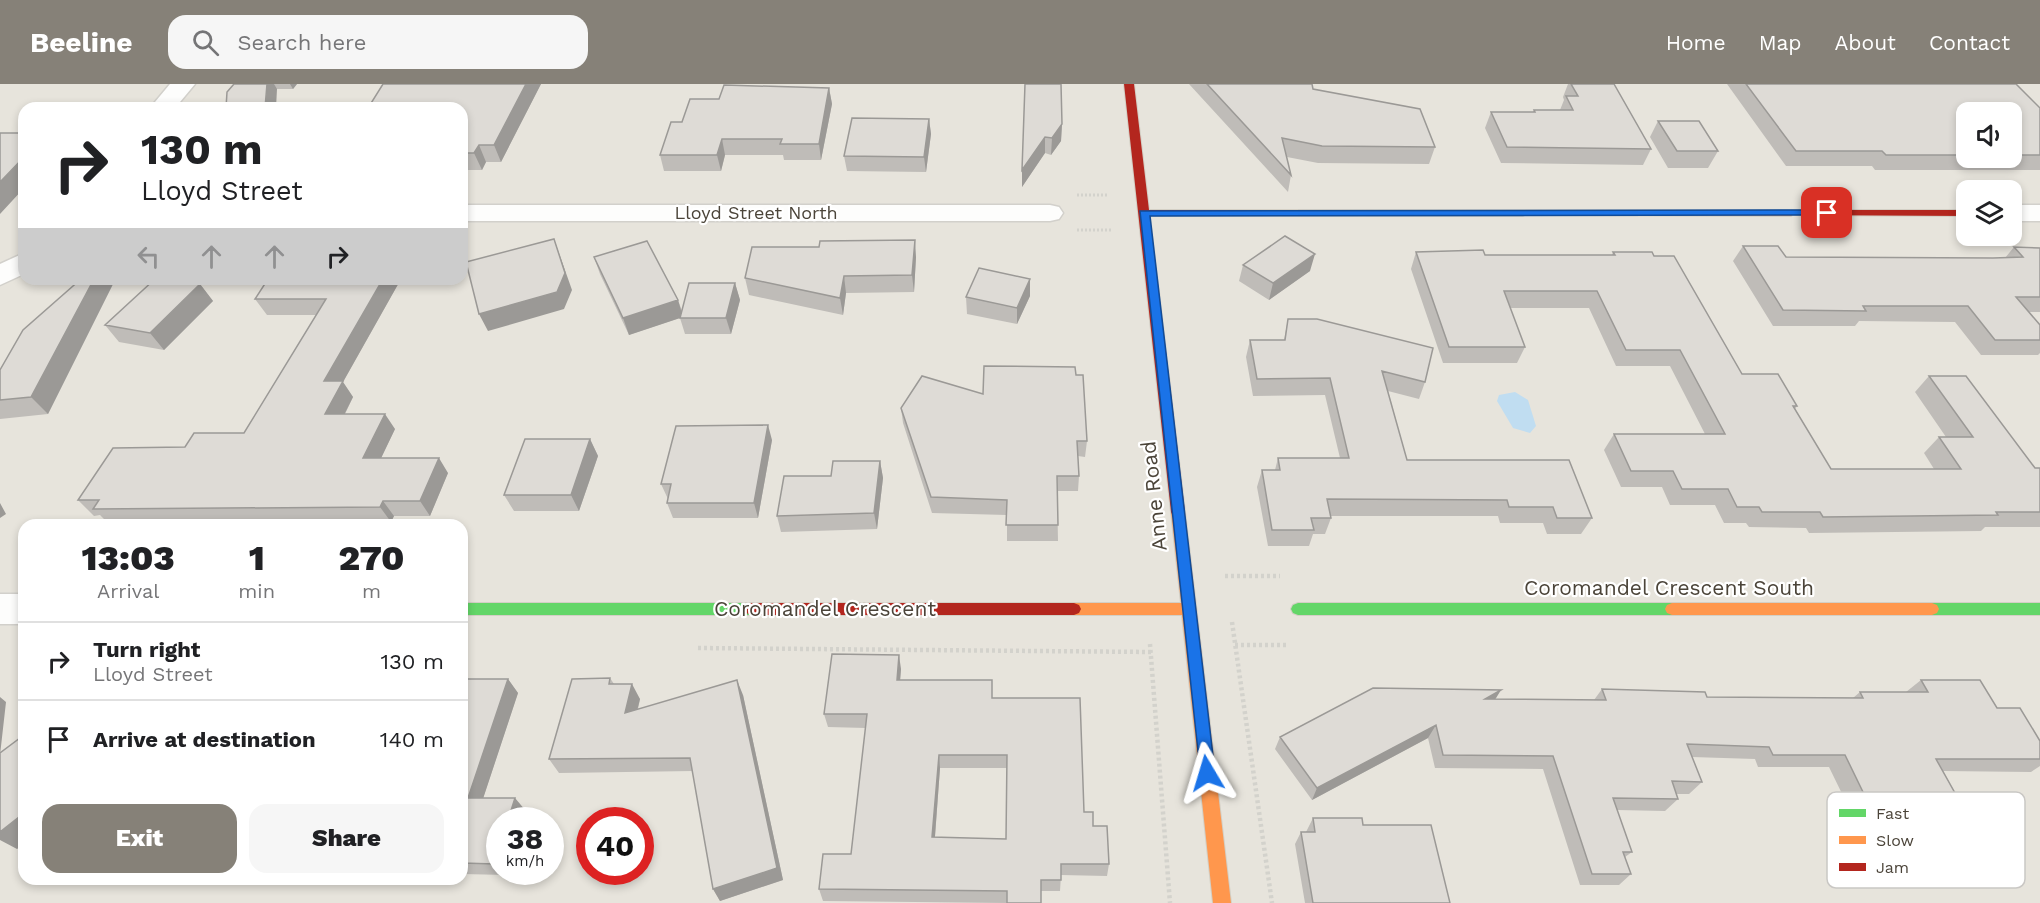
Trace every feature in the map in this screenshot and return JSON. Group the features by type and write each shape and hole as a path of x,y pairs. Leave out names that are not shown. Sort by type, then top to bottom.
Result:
{"street":[{"path":"167,102 183,84"},
{"name":"Anne Road","path":"1129,84 1222,903"},
{"name":"Lloyd Street North","path":"468,213 1050,213"},
{"path":"1144,213 1956,213"},
{"path":"2022,213 2040,213"},
{"path":"0,276 18,266"},
{"path":"0,609 18,609"},
{"name":"Coromandel Crescent","path":"468,609 1188,609"},
{"name":"Coromandel Crescent South","path":"1298,609 2040,609"}],"path":[{"path":"1149,636 1170,903"},
{"path":"688,648 1150,652"}],"shaded area":[{"path":"0,84 2040,84 2040,903 0,903"}],"water":[{"path":"1515,392 1528,400 1536,426 1530,433 1513,428 1497,401 1499,395"}],"building":[{"path":"234,84 267,84 266,102 226,102 227,92"},
{"path":"383,84 526,84 494,145 479,145 474,153 468,153 468,102 372,102"},
{"path":"1025,84 1061,84 1062,124 1052,138 1045,137 1022,170"},
{"path":"1207,84 1312,84 1313,89 1420,109 1435,147 1322,146 1282,138 1291,175"},
{"path":"1571,84 1614,84 1651,149 1507,147 1491,112 1573,110 1566,96 1578,96"},
{"path":"1746,84 2016,84 2040,108 2040,155 2022,155 2022,102 1956,102 1956,155 1886,155 1882,151 1796,151"},
{"path":"724,85 829,88 819,144 780,144 782,139 722,139 717,155 660,155 671,122 682,122 690,99 719,99"},
{"path":"852,118 929,119 924,157 844,156"},
{"path":"1658,121 1699,121 1718,151 1677,151"},
{"path":"0,133 18,133 18,163 0,182"},
{"path":"1285,236 1315,254 1273,283 1243,265"},
{"path":"554,239 565,273 557,292 479,314 468,261"},
{"path":"915,240 912,275 844,276 840,298 745,278 752,247 819,247 820,241"},
{"path":"647,241 678,300 623,318 594,257"},
{"path":"1743,246 1778,246 1786,257 2023,257 2014,247 2040,248 2040,297 2016,297 2040,325 2040,340 1995,340 1968,306 1863,306 1866,311 1783,310"},
{"path":"1483,250 1485,255 1615,255 1613,252 1652,252 1654,256 1674,256 1742,374 1778,374 1797,406 1793,406 1831,469 1961,469 1939,437 1973,437 1929,376 1966,376 2035,468 2040,468 2040,512 1996,512 1998,515 1823,517 1820,512 1762,512 1759,507 1737,507 1728,489 1682,489 1673,471 1631,471 1614,434 1725,434 1680,350 1626,350 1597,291 1504,291 1525,347 1449,347 1416,252"},
{"path":"979,268 1030,279 1017,308 966,297"},
{"path":"689,283 735,283 726,318 680,318"},
{"path":"74,285 91,285 31,397 0,400 0,370 23,330"},
{"path":"148,285 199,285 150,333 105,325"},
{"path":"264,285 380,285 324,381 343,381 325,414 385,414 363,458 439,458 420,501 383,501 380,507 93,509 99,500 78,500 113,448 185,447 194,433 244,433 326,299 255,299"},
{"path":"1288,319 1317,319 1433,348 1425,382 1382,371 1407,460 1569,460 1592,518 1557,518 1553,507 1509,507 1507,500 1327,499 1331,518 1311,518 1314,530 1272,530 1262,470 1280,470 1278,458 1349,458 1330,378 1257,379 1250,340 1285,340"},
{"path":"984,366 1075,367 1076,375 1083,375 1087,441 1077,441 1079,476 1057,476 1058,525 1006,525 1007,500 931,497 901,408 922,376 983,394"},
{"path":"768,425 754,503 667,503 671,484 661,484 676,426"},
{"path":"525,439 590,439 571,495 504,495"},
{"path":"833,461 880,461 874,513 777,516 784,476 831,476"},
{"path":"832,654 899,655 897,680 992,680 992,698 1080,698 1084,812 1093,812 1093,826 1107,826 1109,864 1061,864 1061,880 1041,880 1041,903 1007,903 1007,891 819,889 823,854 851,854 867,714 824,714","holes":["939,755 1007,755 1006,839 932,837"]},
{"path":"610,678 609,684 632,684 625,713 737,680 777,868 713,889 690,758 549,759 572,679"},
{"path":"468,679 508,679 468,798"},
{"path":"1921,680 1980,680 1997,708 2020,708 2040,741 2040,759 1936,759 1954,792 1863,792 1845,755 1773,755 1769,747 1687,744 1702,782 1672,781 1678,799 1613,798 1632,852 1623,852 1631,874 1592,874 1553,756 1443,755 1436,725 1317,788 1280,737 1373,688 1501,690 1485,699 1606,700 1602,689 1705,692 1707,697 1863,698 1860,692 1928,692"},
{"path":"18,740 18,818 0,832 0,753"},
{"path":"468,798 515,798 512,807 486,807 486,864 468,863"},
{"path":"1313,818 1362,818 1363,825 1431,825 1450,903 1313,903 1301,832 1315,832"}],"traffic: fast":[{"path":"468,609 751,609"},
{"path":"1298,609 1672,609"},
{"path":"1932,609 2040,609"}],"traffic: slow":[{"path":"1523,213 1791,213"},
{"path":"1178,512 1222,903"},
{"path":"1074,609 1187,609"},
{"path":"1672,609 1932,609"}],"traffic: jam":[{"path":"1129,84 1178,512"},
{"path":"1144,213 1523,213"},
{"path":"1791,213 1956,213"},
{"path":"751,609 1074,609"}],"route":[{"path":"1207,773 1144,213 1827,213"}]}
